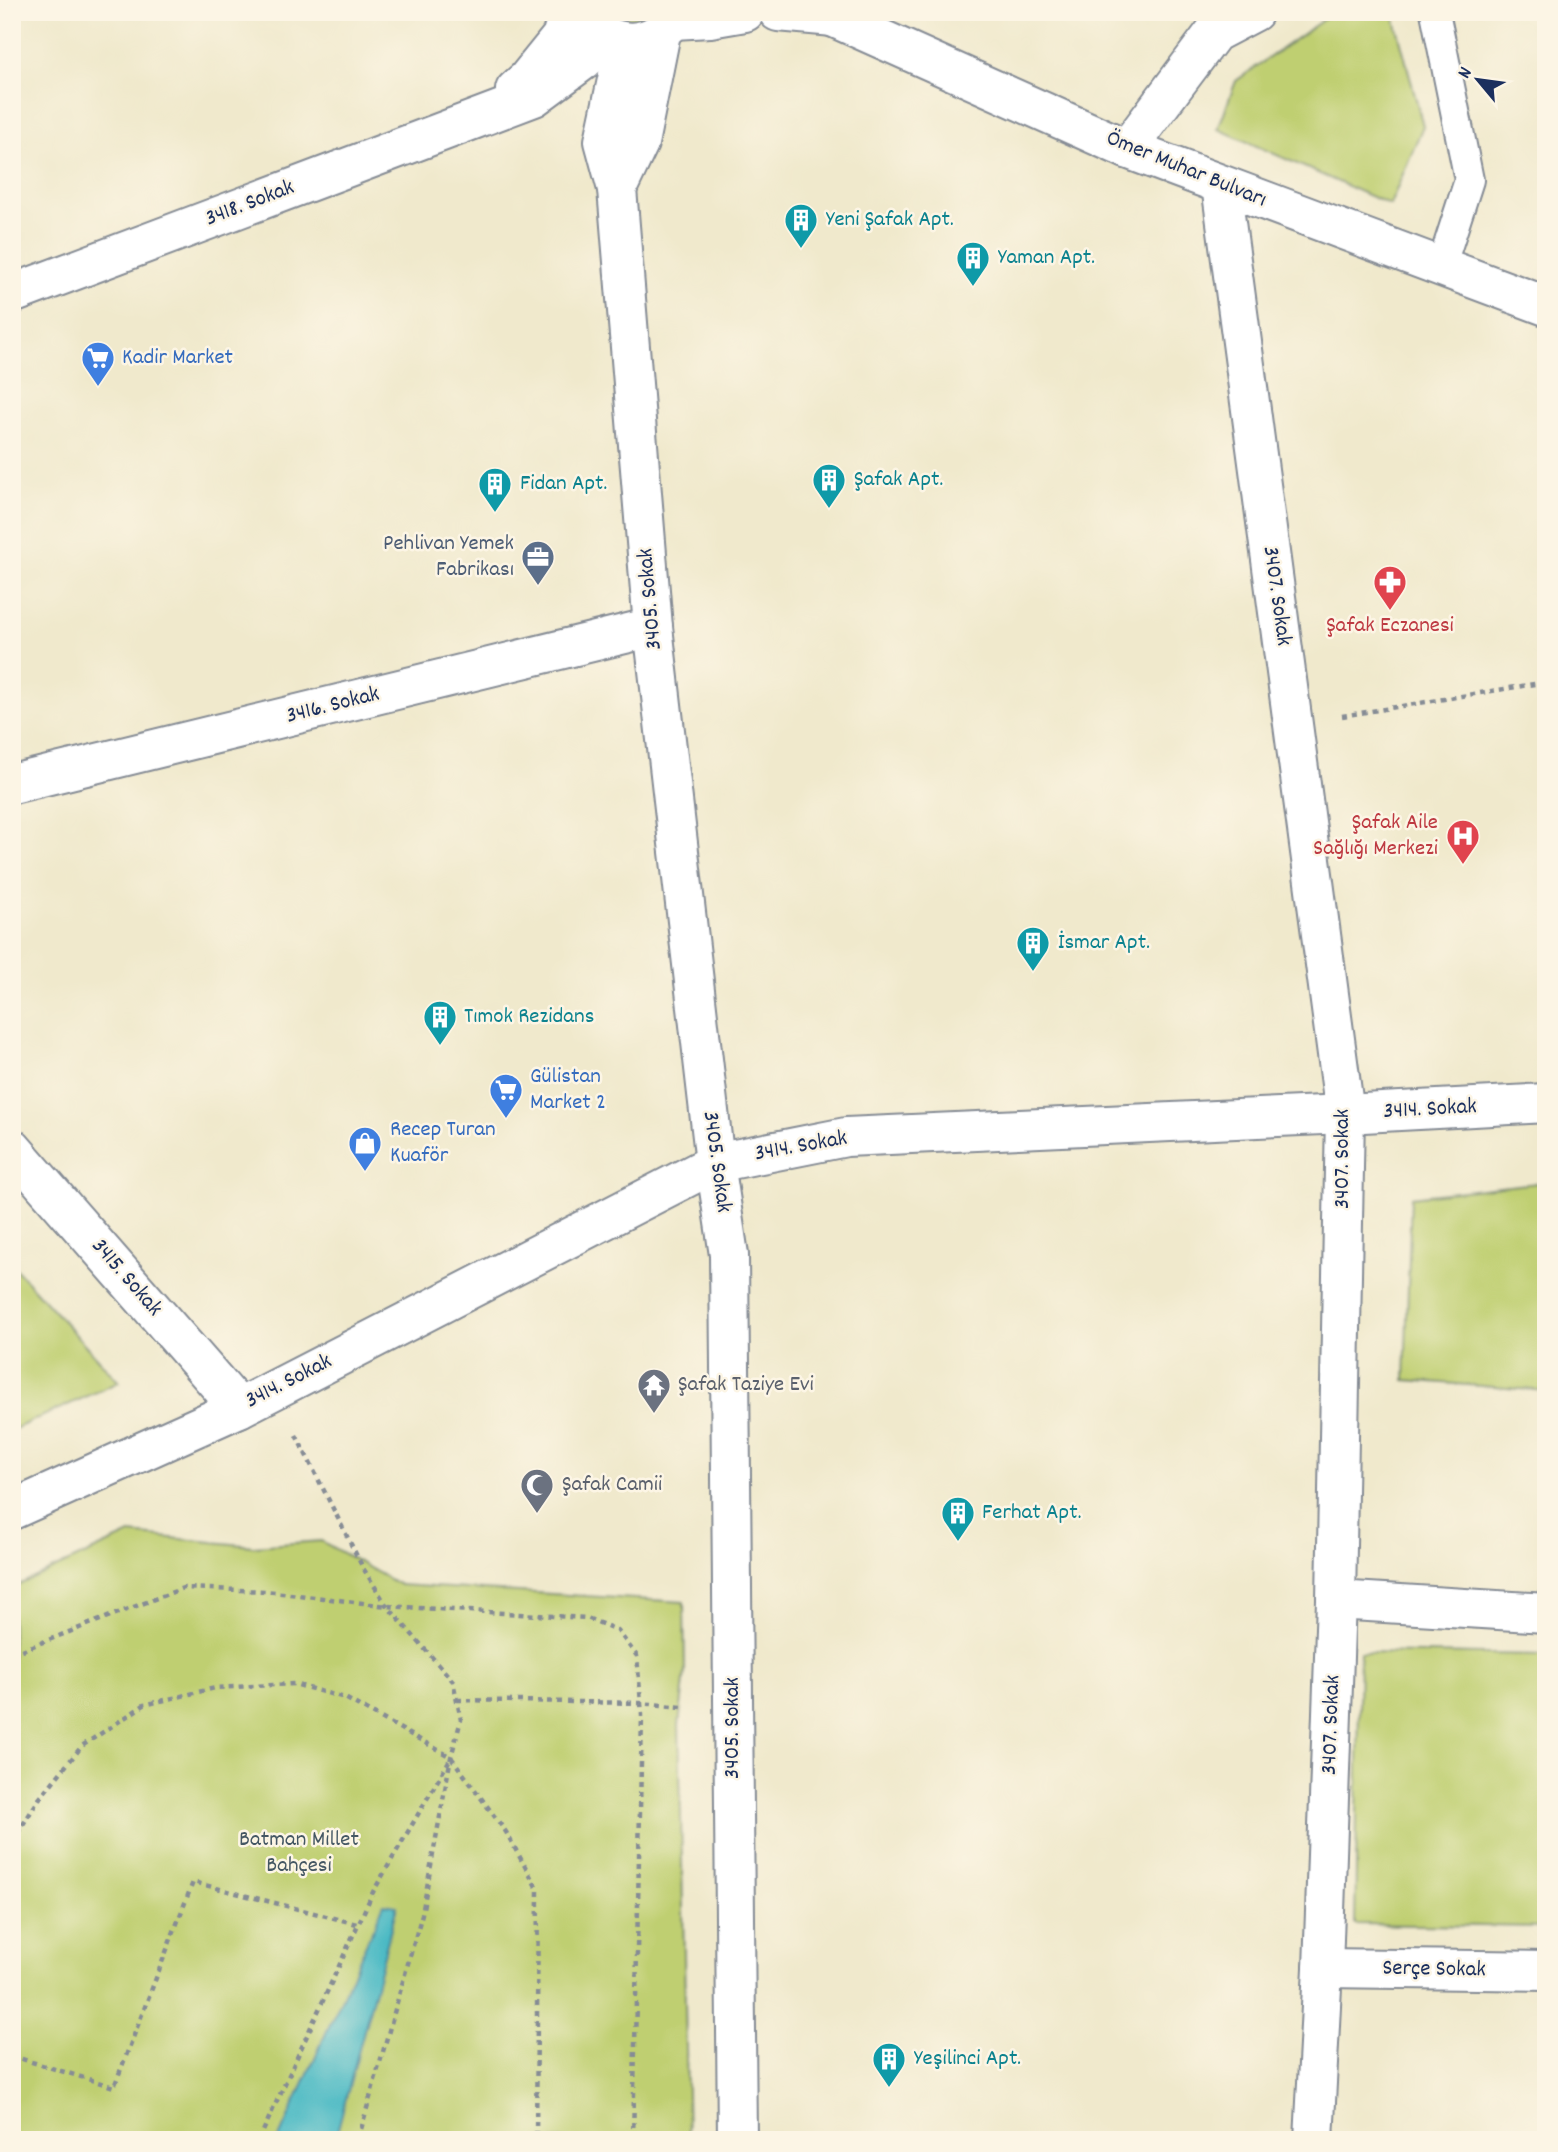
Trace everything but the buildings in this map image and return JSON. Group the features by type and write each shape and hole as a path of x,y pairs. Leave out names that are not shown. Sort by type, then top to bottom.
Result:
{"street":[{"path":"487,114 527,79 561,37 569,12"},
{"path":"580,12 593,28 649,29 745,12"},
{"name":"Ömer Muhar Bulvarı","path":"778,12 827,15 1127,149 1546,306"},
{"path":"1127,149 1214,33 1254,12"},
{"name":"3418. Sokak","path":"12,294 534,97 584,60 649,29"},
{"name":"3405. Sokak","path":"649,29 604,141 617,189 653,627 715,1163 729,1255 737,2140"},
{"name":"3407. Sokak","path":"1221,185 1345,1114 1336,1600 1314,2140"},
{"name":"3416. Sokak","path":"12,784 653,627"},
{"name":"3414. Sokak","path":"12,1510 239,1408 715,1163 846,1137 1546,1103"},
{"name":"3415. Sokak","path":"12,1148 239,1408"},
{"path":"1336,1600 1546,1613"},
{"name":"Serçe Sokak","path":"1323,1968 1546,1971"}],"lane":[{"path":"1435,12 1469,180 1441,267"}],"path":[{"path":"1293,724 1546,682"},
{"path":"273,1390 363,1568 387,1606 453,1681 461,1720 451,1757 422,1914 358,2140"},
{"path":"12,1654 183,1588 266,1591 387,1606 587,1618 617,1630 637,1656 640,1703 633,2140"},
{"path":"12,1842 39,1799 82,1746 144,1705 215,1688 294,1684 345,1698 451,1757 506,1832 538,1890 536,2140"},
{"path":"457,1700 640,1703 733,1711"},
{"path":"259,2140 373,1892 451,1757"},
{"path":"12,2056 114,2087 192,1882 357,1924"}],"green space":[{"path":"600,12 655,12 648,18 628,24"},
{"path":"1334,12 1393,12 1423,126 1390,205 1218,129 1236,81"},
{"path":"1546,1182 1546,1391 1405,1380 1411,1197"},
{"path":"12,1265 119,1382 12,1430"},
{"name":"Batman Millet Bahçesi","path":"130,1534 253,1546 321,1541 400,1585 684,1602 685,1672 679,1725 688,2140 12,2140 12,1588"},
{"path":"1360,1652 1546,1655 1546,1927 1355,1924"}],"water":[{"path":"384,1904 397,1906 335,2140 278,2140"}],"place":[{"name":"Yeni Şafak Apt.","path":"801,250"},
{"name":"Yaman Apt.","path":"973,288"},
{"name":"Kadir Market","path":"98,388"},
{"name":"Şafak Apt.","path":"829,510"},
{"name":"Fidan Apt.","path":"495,514"},
{"name":"Pehlivan Yemek Fabrikası","path":"538,587"},
{"name":"Şafak Eczanesi","path":"1390,612"},
{"name":"Şafak Aile Sağlığı Merkezi","path":"1463,866"},
{"name":"İsmar Apt.","path":"1033,973"},
{"name":"Tımok Rezidans","path":"440,1047"},
{"name":"Gülistan Market 2","path":"506,1120"},
{"name":"Recep Turan Kuaför","path":"365,1173"},
{"name":"Şafak Taziye Evi","path":"654,1415"},
{"name":"Şafak Camii","path":"537,1515"},
{"name":"Ferhat Apt.","path":"958,1543"},
{"name":"Yeşilinci Apt.","path":"889,2089"}]}
